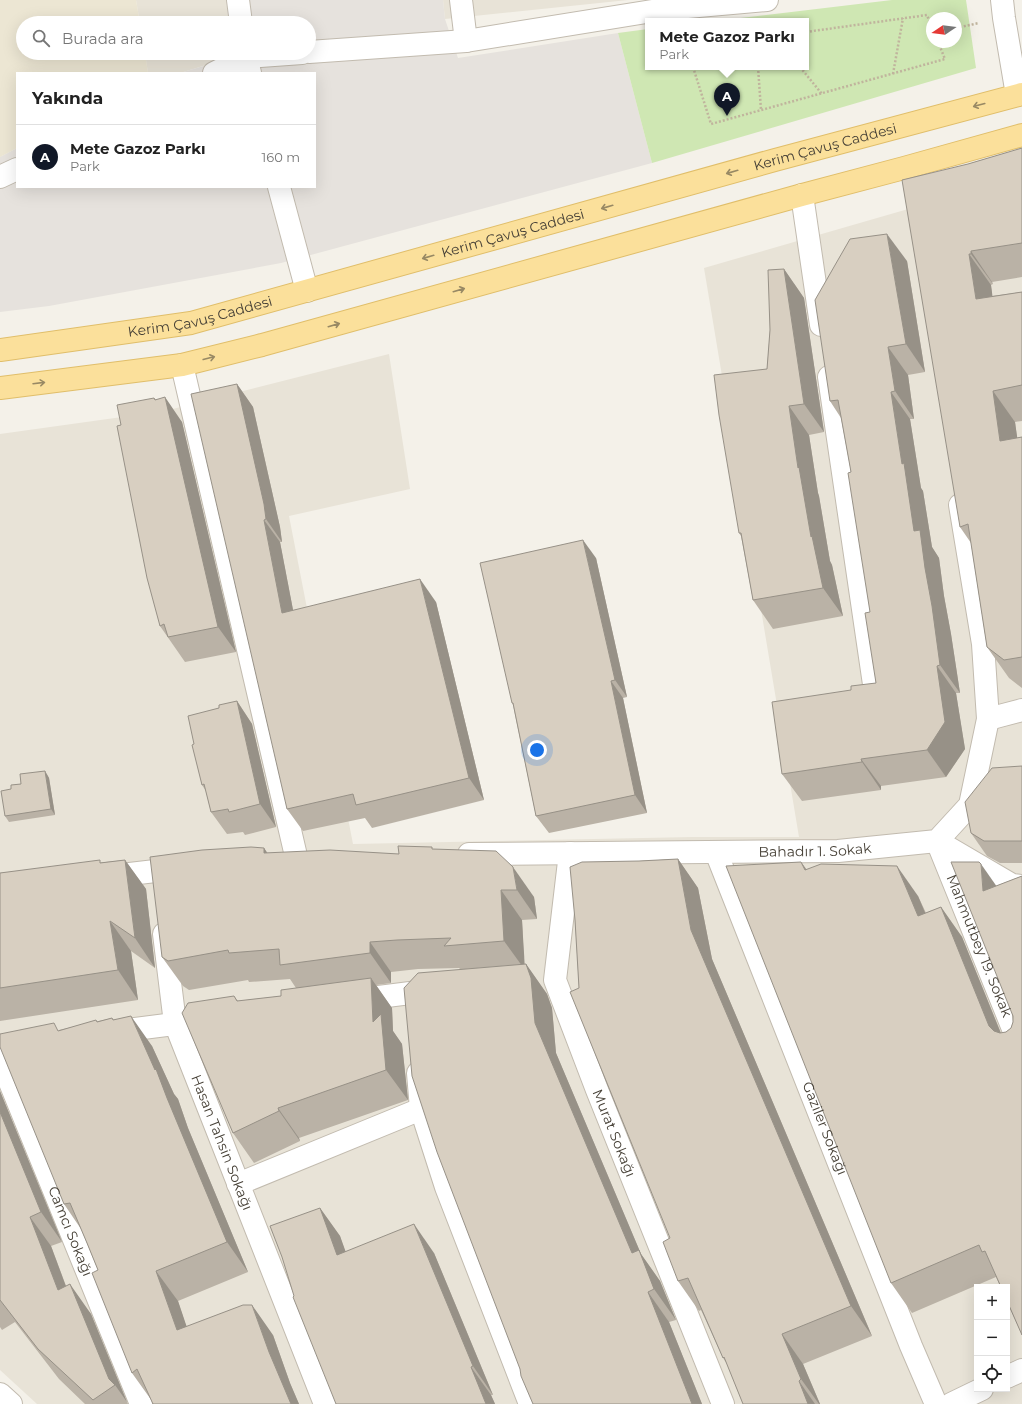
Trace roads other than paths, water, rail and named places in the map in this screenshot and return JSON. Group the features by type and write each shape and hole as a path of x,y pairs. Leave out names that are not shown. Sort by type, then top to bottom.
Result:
{"main road":[{"name":"Kerim Çavuş Caddesi","path":"0,350 191,323 782,158 1020,95"},
{"path":"0,388 182,365 262,345 802,195 905,176 1022,135"}],"street":[{"path":"238,0 240,16"},
{"path":"461,0 466,41"},
{"path":"316,52 466,41 664,5 767,0"},
{"path":"1002,0 1004,18 1020,95"},
{"path":"217,72 247,61"},
{"path":"0,177 16,169"},
{"path":"278,188 307,291"},
{"path":"802,195 876,698"},
{"path":"182,365 288,856 319,855"},
{"path":"957,488 983,644 988,718 970,805 937,841 1012,885 1022,886"},
{"path":"988,718 1022,710"},
{"name":"Bahadır 1. Sokak","path":"446,854 838,851 937,841"},
{"name":"Mahmutbey 19. Sokak","path":"937,841 1022,1051"},
{"name":"Gaziler Sokağı","path":"716,852 911,1346 936,1404"},
{"name":"Murat Sokağı","path":"570,853 555,980 597,1090 723,1404"},
{"path":"87,878 202,866"},
{"path":"156,871 158,894"},
{"name":"Hasan Tahsin Sokağı","path":"162,917 175,1023 325,1404"},
{"path":"532,982 555,980"},
{"path":"339,1002 455,988"},
{"path":"410,993 412,1016"},
{"path":"92,1034 207,1019"},
{"name":"Camcı Sokağı","path":"5,1049 141,1404"},
{"path":"416,1054 421,1108 446,1187 530,1404"},
{"path":"238,1184 421,1108"},
{"path":"1010,1376 1022,1370"},
{"path":"951,1404 976,1392"},
{"path":"0,1394 11,1404"}],"place":[{"name":"Mete Gazoz Parkı","path":"727,116"}]}
